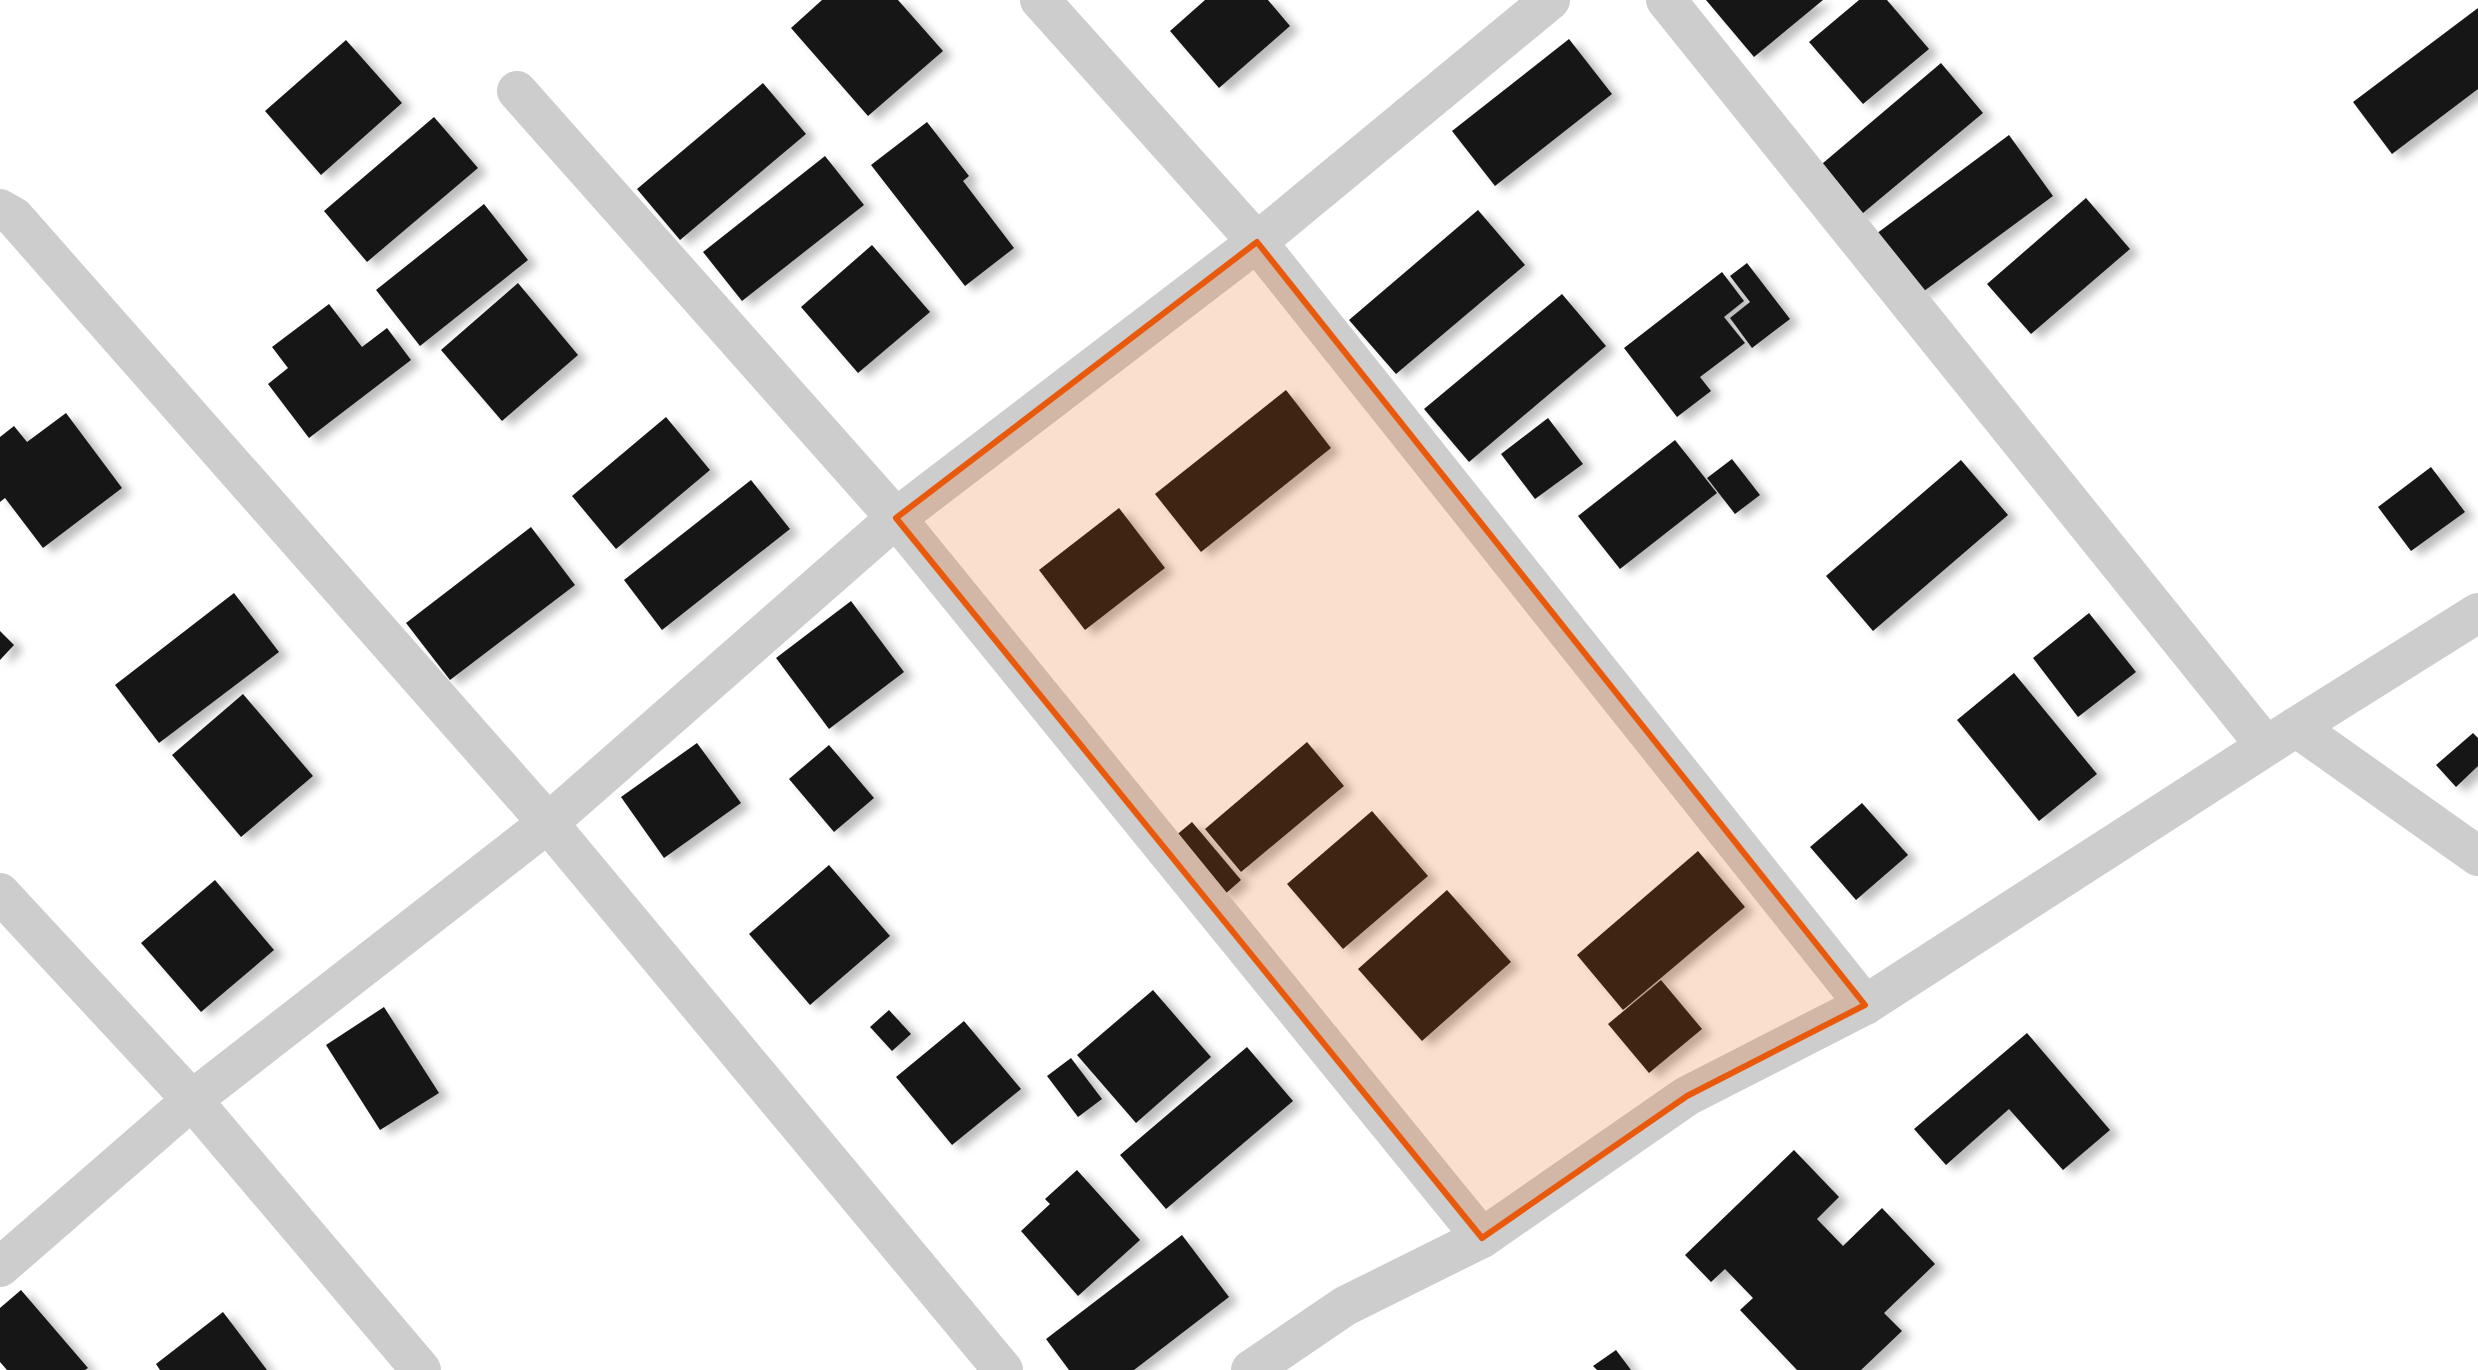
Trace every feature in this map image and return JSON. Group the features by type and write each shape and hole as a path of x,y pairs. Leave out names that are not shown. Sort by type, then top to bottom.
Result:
{"street":[{"path":"1040,0 1257,242 1865,1005"},
{"path":"0,1267 192,1100 548,823 896,518 1257,242 1550,0"},
{"path":"1666,0 2281,737 2478,856"},
{"path":"517,91 896,518 1482,1238"},
{"path":"0,209 14,217 548,823 1003,1370"},
{"path":"1251,1370 1345,1306 1482,1238 1687,1096 1865,1005 2478,613"},
{"path":"0,893 192,1100 421,1370"}],"highlighted area":[{"path":"1257,242 1865,1005 1687,1096 1482,1238 896,518"}],"building":[{"path":"822,0 898,0 943,51 868,116 791,28"},
{"path":"1205,0 1268,0 1290,26 1219,88 1170,31"},
{"path":"1706,0 1823,0 1754,57"},
{"path":"1859,0 1887,0 1929,49 1863,104 1809,42"},
{"path":"2478,8 2478,89 2392,154 2353,102"},
{"path":"1569,39 1612,94 1495,186 1452,131"},
{"path":"346,40 402,103 321,175 265,111"},
{"path":"1941,63 1983,113 1857,218 1816,169"},
{"path":"763,83 806,134 680,240 637,189"},
{"path":"434,117 478,168 367,262 324,211"},
{"path":"927,122 969,176 963,181 1014,248 965,286 871,165"},
{"path":"2009,135 2053,196 1920,294 1876,234"},
{"path":"825,156 864,205 742,301 703,252"},
{"path":"2086,198 2130,249 2031,334 1987,284"},
{"path":"484,204 528,260 420,346 376,290"},
{"path":"1478,210 1525,265 1396,374 1349,320"},
{"path":"872,245 930,312 858,373 801,307"},
{"path":"1747,263 1790,319 1752,348 1730,318 1750,302 1730,276"},
{"path":"1722,272 1744,301 1724,317 1745,343 1700,377 1711,391 1677,417 1624,348"},
{"path":"518,283 578,355 502,421 441,350"},
{"path":"1562,294 1606,346 1469,462 1424,409"},
{"path":"329,304 362,347 387,328 411,360 309,438 268,384 288,368 272,347"},
{"path":"1286,390 1331,448 1201,552 1155,494"},
{"path":"66,413 122,488 43,548 5,498 0,502 0,437 14,426 27,442"},
{"path":"666,417 710,470 616,549 572,496"},
{"path":"1548,418 1583,464 1535,499 1501,454"},
{"path":"1675,440 1717,493 1620,569 1578,516"},
{"path":"1732,459 1760,495 1735,514 1707,478"},
{"path":"1961,460 2008,515 1873,631 1826,576"},
{"path":"2431,467 2465,512 2411,551 2378,507"},
{"path":"751,480 790,529 662,630 624,580"},
{"path":"1119,508 1165,568 1085,630 1039,570"},
{"path":"531,527 575,585 450,680 406,623"},
{"path":"234,593 279,652 159,743 115,685"},
{"path":"851,601 904,672 829,729 776,658"},
{"path":"2089,613 2136,672 2078,717 2033,658"},
{"path":"0,631 14,645 0,660"},
{"path":"2014,673 2097,774 2039,821 1957,720"},
{"path":"243,694 313,776 241,837 172,755"},
{"path":"2473,733 2478,738 2478,766 2456,787 2436,765"},
{"path":"1307,742 1344,786 1241,872 1205,829"},
{"path":"697,743 741,803 664,858 621,797"},
{"path":"829,745 874,798 834,832 789,779"},
{"path":"1862,803 1908,855 1856,900 1810,847"},
{"path":"1372,811 1428,876 1343,949 1287,884"},
{"path":"1192,822 1241,880 1224,895 1174,837"},
{"path":"1698,851 1745,907 1623,1010 1577,955"},
{"path":"829,865 890,936 810,1005 749,934"},
{"path":"215,880 274,950 201,1012 141,943"},
{"path":"1447,890 1511,962 1422,1041 1358,969"},
{"path":"1661,980 1702,1029 1649,1073 1608,1024"},
{"path":"1153,990 1211,1057 1136,1123 1077,1055"},
{"path":"384,1007 439,1093 380,1130 326,1045"},
{"path":"889,1010 911,1034 892,1051 870,1027"},
{"path":"964,1021 1021,1089 952,1145 896,1077"},
{"path":"2027,1033 2110,1130 2063,1170 2009,1109 1946,1165 1914,1129"},
{"path":"1247,1047 1293,1101 1166,1209 1120,1155"},
{"path":"1071,1058 1102,1099 1078,1117 1047,1076"},
{"path":"1794,1150 1839,1197 1817,1219 1843,1246 1882,1208 1935,1264 1884,1313 1902,1331 1861,1370 1797,1370 1740,1310 1753,1298 1725,1269 1711,1282 1685,1255"},
{"path":"1077,1170 1140,1240 1078,1296 1021,1231 1050,1204 1045,1199"},
{"path":"1182,1235 1229,1297 1134,1370 1069,1370 1046,1339"},
{"path":"21,1290 88,1368 7,1370 0,1362 0,1308"},
{"path":"223,1312 267,1370 160,1370 156,1364"},
{"path":"1616,1350 1631,1370 1597,1370 1593,1366"}]}
